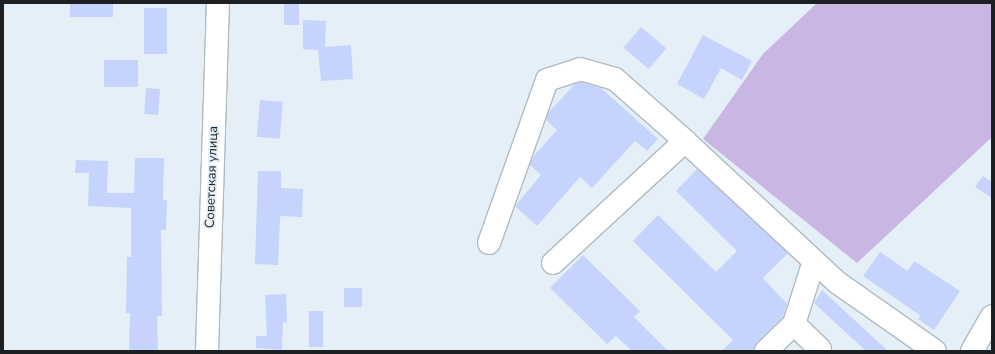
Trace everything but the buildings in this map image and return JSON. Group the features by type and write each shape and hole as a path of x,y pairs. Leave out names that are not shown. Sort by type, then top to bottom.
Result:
{"street":[{"name":"Советская улица","path":"207,351 218,3"},
{"path":"489,243 547,80 580,69 614,80 685,141 838,283 935,351"},
{"path":"554,263 685,141"},
{"path":"766,351 794,324 814,260"},
{"path":"972,351 992,316"},
{"path":"794,324 820,350"}],"shaded area":[{"path":"817,3 992,3 992,137 857,263 703,139 763,54"}]}
